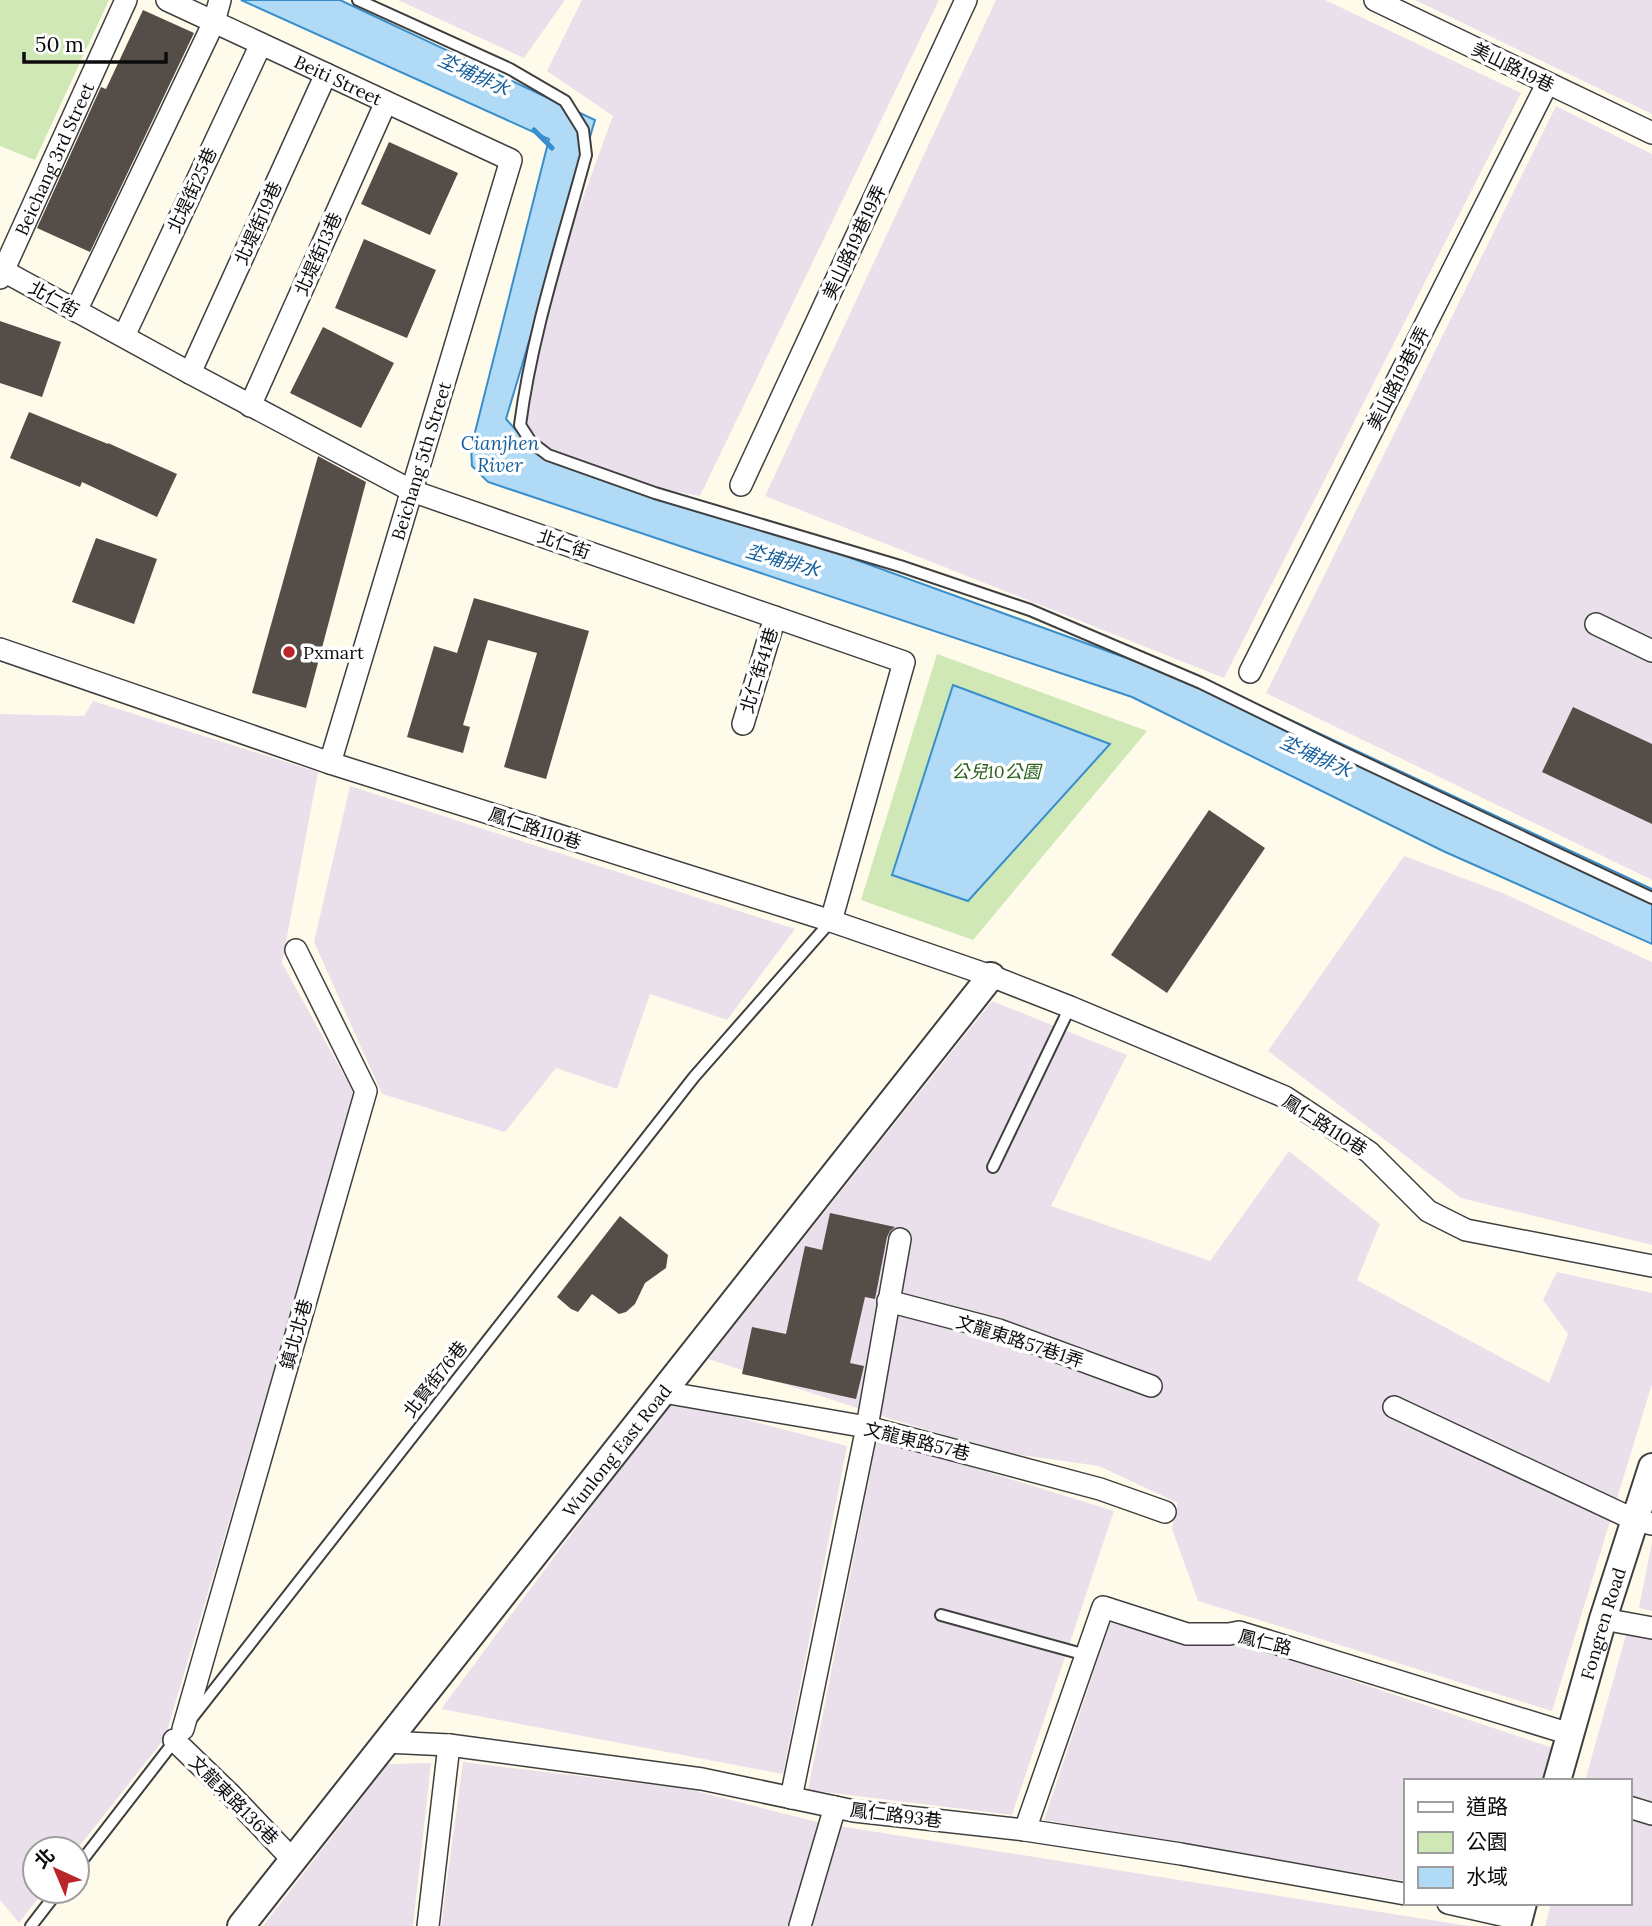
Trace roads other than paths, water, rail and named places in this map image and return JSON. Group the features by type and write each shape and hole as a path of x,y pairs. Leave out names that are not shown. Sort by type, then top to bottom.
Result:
{"street":[{"name":"Beichang 3rd Street","path":"1,272 126,0"},
{"name":"Beiti Street","path":"167,0 217,10 261,44 511,160"},
{"name":"美山路19巷19弄","path":"741,485 966,0"},
{"name":"美山路19巷","path":"1375,0 1652,133"},
{"path":"76,311 217,10"},
{"name":"北堤街25巷","path":"124,336 261,44"},
{"name":"北堤街19巷","path":"190,373 326,74"},
{"name":"美山路19巷1弄","path":"1250,672 1547,84"},
{"name":"北堤街13巷","path":"250,406 386,102"},
{"name":"Beichang 5th Street","path":"330,763 511,160"},
{"name":"北仁街","path":"1,272 412,491 904,662 831,921"},
{"name":"北仁街41巷","path":"743,724 775,617"},
{"path":"1596,624 1652,651"},
{"name":"鳳仁路110巷","path":"0,649 330,763 831,921 990,976 1285,1097 1369,1152 1428,1211 1466,1230 1652,1265"},
{"name":"鎮北北巷","path":"179,1735 366,1091 296,950"},
{"name":"Wunlong East Road","path":"241,1926 990,976"},
{"path":"792,1798 867,1427 900,1239"},
{"name":"文龍東路57巷1弄","path":"888,1301 999,1330 1151,1386"},
{"name":"文龍東路57巷","path":"663,1392 867,1427 1100,1489 1165,1512"},
{"path":"1394,1407 1644,1522"},
{"name":"Fongren Road","path":"1558,1779 1603,1619 1644,1522 1652,1467"},
{"name":"鳳仁路","path":"1025,1830 1103,1607 1187,1634 1239,1632 1570,1734"},
{"path":"1603,1619 1652,1628"},
{"name":"文龍東路136巷","path":"179,1735 293,1860"},
{"name":"鳳仁路93巷","path":"386,1742 449,1745 702,1779 854,1811 1025,1830 1181,1854 1404,1894"},
{"path":"428,1926 449,1745"},
{"path":"800,1926 835,1807"},
{"path":"1631,1808 1652,1814"},
{"path":"1459,1905 1520,1916"}],"lane":[{"path":"358,0 510,69 565,101 583,130 586,155 536,336 520,425 531,442 548,455 655,493 900,566 1030,610 1202,683 1652,898"},
{"name":"北賢街76巷","path":"91,1849 694,1077 831,921"},
{"path":"993,1167 1070,1007"},
{"path":"941,1615 1086,1655"},
{"path":"32,1926 48,1905"}],"water":[{"name":"Cianjhen River","path":"241,0 340,0 595,120 506,419 534,450 738,517 1267,709 1652,889 1652,944 1443,851 1132,697 488,482 472,466 471,448 549,139"},
{"path":"953,685 1110,744 968,901 892,875"}],"waterway":[{"name":"坔埔排水","path":"534,130 552,148"}],"place":[{"name":"Pxmart","path":"289,652"}],"park label":[{"name":"公兒10公園","path":"996,771"}]}
